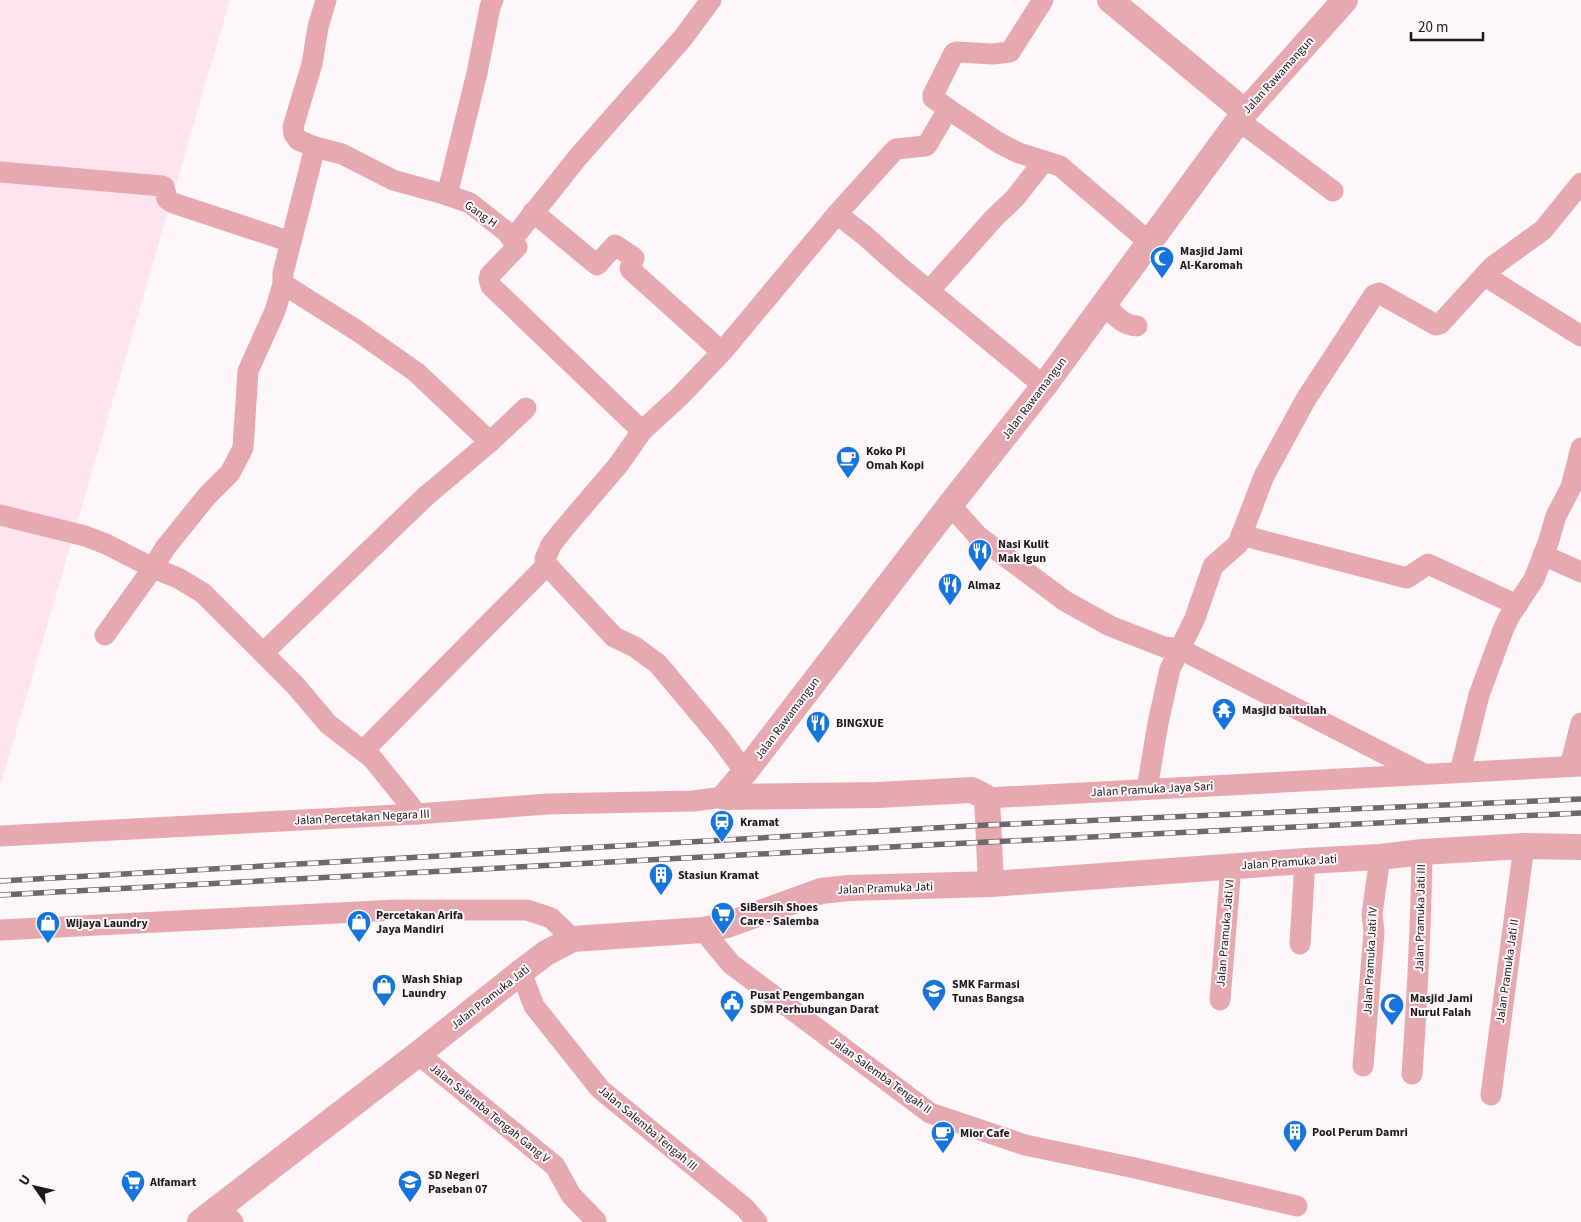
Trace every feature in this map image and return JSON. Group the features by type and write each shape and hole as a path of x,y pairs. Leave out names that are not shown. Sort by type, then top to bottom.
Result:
{"street":[{"name":"Gang H","path":"326,0 318,26 312,64 293,127 294,134 298,140 315,148 342,154 393,180 470,203 508,233 514,234 519,231 578,157 682,38 711,0"},
{"path":"447,195 493,0"},
{"path":"1043,0 1010,52 993,54 954,53 933,98 999,143 1019,153 1060,166 1149,242"},
{"path":"1110,0 1242,116 1333,191"},
{"name":"Jalan Rawamangun","path":"724,797 1044,386 1242,116 1345,0"},
{"path":"745,772 720,738 658,664 635,647 614,637 547,565 545,559 551,545 619,464 642,431 680,396 722,352 836,214 896,149 927,145 948,109"},
{"path":"105,635 165,548 207,496 230,473 244,448 248,371 275,311 315,148"},
{"path":"929,291 994,218 1015,198 1044,161"},
{"path":"0,172 162,186 164,187 167,199 173,204 291,242"},
{"path":"1147,789 1158,723 1170,669 1195,618 1212,566 1238,544 1264,476 1306,399 1374,295 1380,293 1438,325 1440,324 1492,267 1543,230 1581,183"},
{"path":"533,212 597,265 615,246 633,257 631,270 722,352"},
{"path":"836,214 864,235 1044,386"},
{"path":"508,233 517,247 490,276 491,286 642,431"},
{"path":"1485,276 1581,336"},
{"path":"283,284 356,330 416,372 490,442"},
{"path":"1104,303 1125,324 1137,326"},
{"path":"263,653 426,496 490,442 526,408"},
{"path":"1460,772 1479,695 1503,630 1534,579 1556,516 1571,487 1581,448"},
{"path":"950,505 978,536 1065,601 1110,626 1164,647 1180,649 1425,774"},
{"path":"0,515 85,536 106,544 153,568 178,578 203,593 295,685 328,724 372,758 416,814"},
{"path":"1242,534 1407,578 1428,564 1517,605"},
{"path":"1543,555 1581,572"},
{"path":"364,750 547,565"},
{"path":"1576,766 1581,723"},
{"name":"Jalan Pramuka Jaya Sari","path":"724,797 878,795 972,790 987,798 1576,766"},
{"name":"Jalan Percetakan Negara III","path":"0,836 416,814 547,804 693,801 724,797"},
{"path":"987,798 991,884"},
{"name":"Jalan Pramuka Jati","path":"217,1217 521,972 546,953 573,939 703,930 727,925 821,891 849,888 991,884 1380,857 1422,852 1524,846 1581,846"},
{"name":"Jalan Pramuka Jati II","path":"1490,1095 1524,846"},
{"name":"Jalan Pramuka Jati III","path":"1412,1074 1418,987 1422,852"},
{"name":"Jalan Pramuka Jati IV","path":"1363,1066 1374,932 1372,914 1380,857"},
{"path":"1300,944 1305,861"},
{"name":"Jalan Pramuka Jati VI","path":"1220,1000 1231,866"},
{"path":"0,930 396,910 527,910 551,918 573,939"},
{"name":"Jalan Salemba Tengah II","path":"703,930 731,964 930,1113 1024,1145 1135,1168 1297,1206"},
{"name":"Jalan Salemba Tengah III","path":"521,972 534,1006 600,1089 745,1208 757,1222"},
{"name":"Jalan Salemba Tengah Gang V","path":"418,1054 555,1166 571,1195 596,1221"}],"shaded area":[{"path":"0,0 230,0 0,787"}],"railway":[{"path":"0,881 987,825 1581,799"},
{"path":"0,895 927,845 1581,813"}],"place":[{"name":"Masjid Jami Al-Karomah","path":"1162,279"},
{"name":"Koko Pi Omah Kopi","path":"848,479"},
{"name":"Nasi Kulit Mak Igun","path":"980,572"},
{"name":"Almaz","path":"950,606"},
{"name":"Masjid baitullah","path":"1224,731"},
{"name":"BINGXUE","path":"818,744"},
{"name":"Kramat","path":"722,843"},
{"name":"Stasiun Kramat","path":"661,896"},
{"name":"SiBersih Shoes Care - Salemba","path":"723,935"},
{"name":"Percetakan Arifa Jaya Mandiri","path":"359,943"},
{"name":"Wijaya Laundry","path":"48,944"},
{"name":"Wash Shiap Laundry","path":"384,1007"},
{"name":"SMK Farmasi Tunas Bangsa","path":"934,1012"},
{"name":"Pusat Pengembangan SDM Perhubungan Darat","path":"732,1023"},
{"name":"Masjid Jami Nurul Falah","path":"1392,1026"},
{"name":"Pool Perum Damri","path":"1295,1153"},
{"name":"Mior Cafe","path":"943,1154"},
{"name":"Alfamart","path":"133,1203"},
{"name":"SD Negeri Paseban 07","path":"410,1203"}]}
